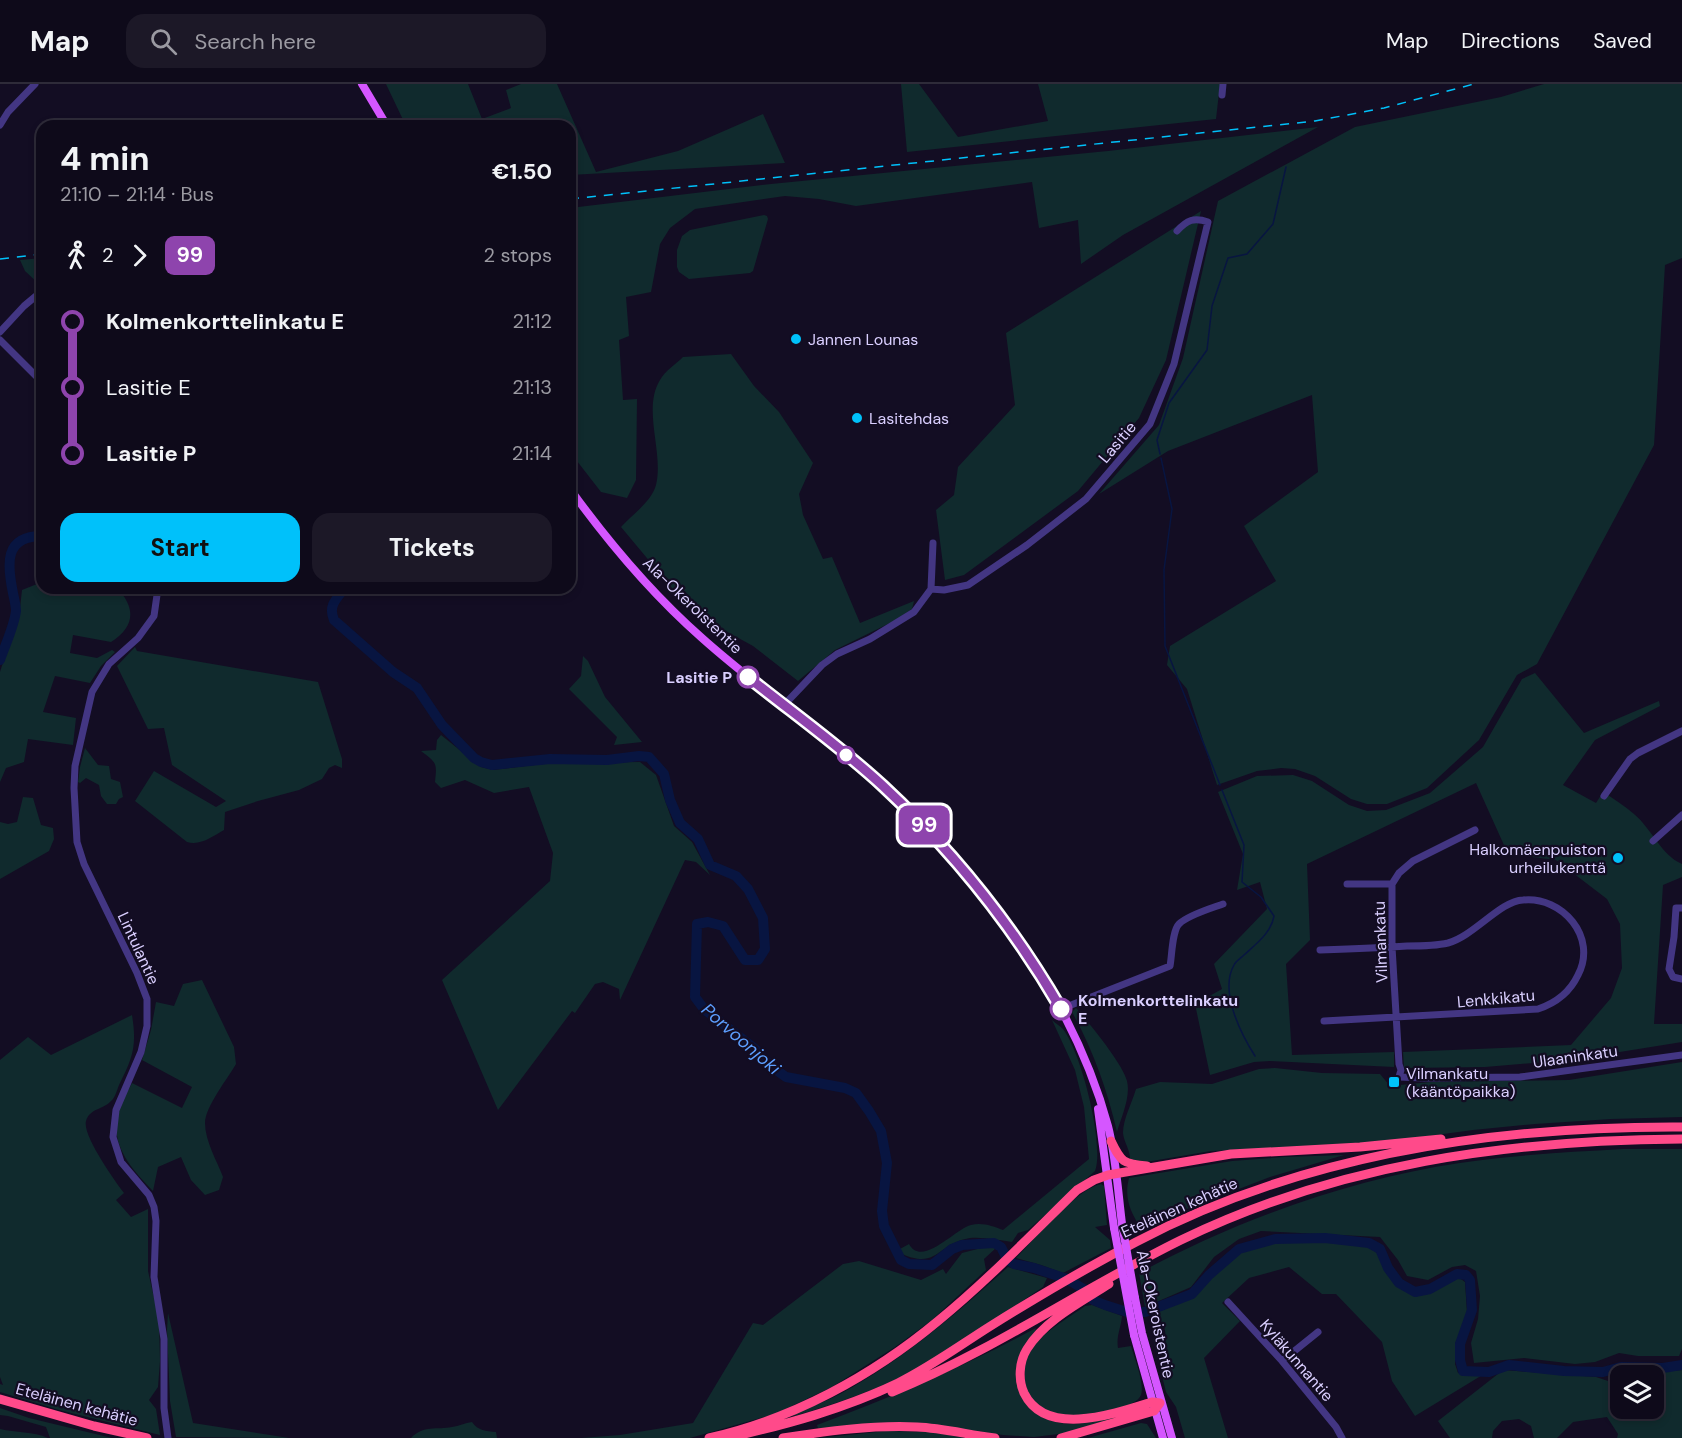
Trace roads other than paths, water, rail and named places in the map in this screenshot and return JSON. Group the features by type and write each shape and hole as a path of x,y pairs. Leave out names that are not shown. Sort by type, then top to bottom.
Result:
{"highway":[{"name":"Eteläinen kehätie","path":"727,1438 817,1414 895,1384 952,1352 1052,1289 1138,1241 1218,1204 1271,1184 1345,1163 1490,1138 1593,1129 1682,1127"},
{"path":"709,1438 778,1417 819,1399 883,1362 938,1321 1077,1190 1094,1180 1111,1174 1146,1170 1231,1154 1360,1147 1526,1132 1593,1129"},
{"name":"Eteläinen kehätie","path":"750,1438 823,1418 925,1378 1072,1303 1183,1239 1296,1193 1348,1178 1442,1157 1587,1142 1682,1139"},
{"path":"1111,1141 1119,1158 1125,1162 1159,1166"},
{"path":"1072,1303 1026,1351 1022,1360 1020,1378 1027,1400 1043,1416 1067,1423 1096,1419 1156,1405"},
{"name":"Eteläinen kehätie","path":"0,1399 94,1426 147,1438"},
{"path":"1061,1438 1156,1405"},
{"path":"783,1438 846,1429 893,1426 944,1430 995,1438"}],"main road":[{"path":"362,84 384,120"},
{"path":"368,84 374,102"},
{"name":"Ala-Okeroistentie","path":"576,497 604,534 663,601 702,637 881,784 944,847 972,879 1009,928 1061,1009 1082,1053 1111,1141 1111,1174"},
{"name":"Ala-Okeroistentie","path":"1095,1090 1138,1334 1163,1438"},
{"name":"Ala-Okeroistentie","path":"1156,1405 1172,1438"}],"street":[{"path":"0,125 8,112 35,84"},
{"path":"1222,95 1223,84"},
{"name":"Lasitie","path":"931,589 944,590 968,585 1027,545 1086,498 1150,424 1174,364 1208,222 1197,218 1186,221 1177,231"},
{"path":"0,332 24,306 36,297"},
{"path":"0,339 36,376"},
{"path":"784,705 822,665 837,654 896,625 914,612 931,589 933,543"},
{"name":"Lintulantie","path":"158,594 154,616 138,638 109,664 92,692 75,766 74,788 77,842 84,864 137,973 147,999 147,1026 141,1052 116,1110 113,1137 121,1162 149,1195 154,1207 154,1277 164,1339 163,1393 168,1438"},
{"path":"1604,796 1630,759 1682,731"},
{"path":"1653,842 1682,815"},
{"name":"Vilmankatu","path":"1399,1077 1401,1070 1398,1064 1392,947 1392,884 1399,873 1413,861 1475,830"},
{"path":"1347,884 1392,884"},
{"name":"Lenkkikatu","path":"1320,950 1439,944 1459,939 1520,900 1537,900 1563,911 1573,922 1583,943 1579,974 1567,993 1549,1005 1526,1011 1324,1021"},
{"path":"1061,1009 1170,966 1175,931 1179,924 1223,904"},
{"path":"1679,908 1669,969 1673,977 1682,979"},
{"name":"Ulaaninkatu","path":"1399,1077 1520,1077 1682,1055"},
{"name":"Kyläkunnantie","path":"1228,1302 1282,1361 1336,1427 1342,1438"},
{"path":"1282,1361 1318,1332"}],"waterway":[{"path":"1160,454 1157,440 1169,403 1207,350 1212,306 1228,258 1247,254 1273,224 1286,167"},
{"path":"1161,458 1172,509 1164,570 1165,646 1220,785"},
{"name":"Porvoonjoki","path":"0,660 16,611 10,572 11,554 21,541 36,536"},
{"name":"Porvoonjoki","path":"340,594 332,607 334,620 393,672 417,688 442,725 474,758 481,762 492,765 550,759 607,760 639,756 649,757 664,774 670,800 680,823 698,839 710,865 736,876 748,889 763,918 765,949 758,960 745,960 723,926 708,922 697,924 695,997 704,1009 786,1077 845,1088 856,1093 881,1131 887,1163 882,1211 884,1226 901,1260 909,1264 932,1265 952,1249 962,1245 994,1243 1001,1247 1007,1259 1014,1264 1067,1279 1087,1291 1093,1300 1105,1305 1127,1312 1145,1312 1192,1294 1209,1275 1239,1249 1275,1239 1325,1238 1369,1243 1380,1249 1388,1268 1399,1283 1415,1292 1430,1289 1457,1274 1466,1275 1470,1280 1472,1310 1460,1344 1463,1371 1489,1372 1509,1365 1564,1371 1603,1372 1621,1367 1663,1368 1682,1365"},
{"path":"1222,790 1244,845 1242,882 1261,897 1274,916 1267,933 1236,962 1230,975 1230,999 1234,1012 1255,1056"}],"railway":[{"path":"576,198 1315,121 1384,108 1474,84"},
{"path":"0,259 36,255"}],"place":[{"name":"Jannen Lounas","path":"796,339"},
{"name":"Lasitehdas","path":"857,418"},
{"name":"Lasitie P","path":"748,677"},
{"name":"Halkomäenpuiston urheilukenttä","path":"1618,858"},
{"name":"Kolmenkorttelinkatu E","path":"1061,1009"},
{"name":"Vilmankatu (kääntöpaikka)","path":"1394,1082"}]}
